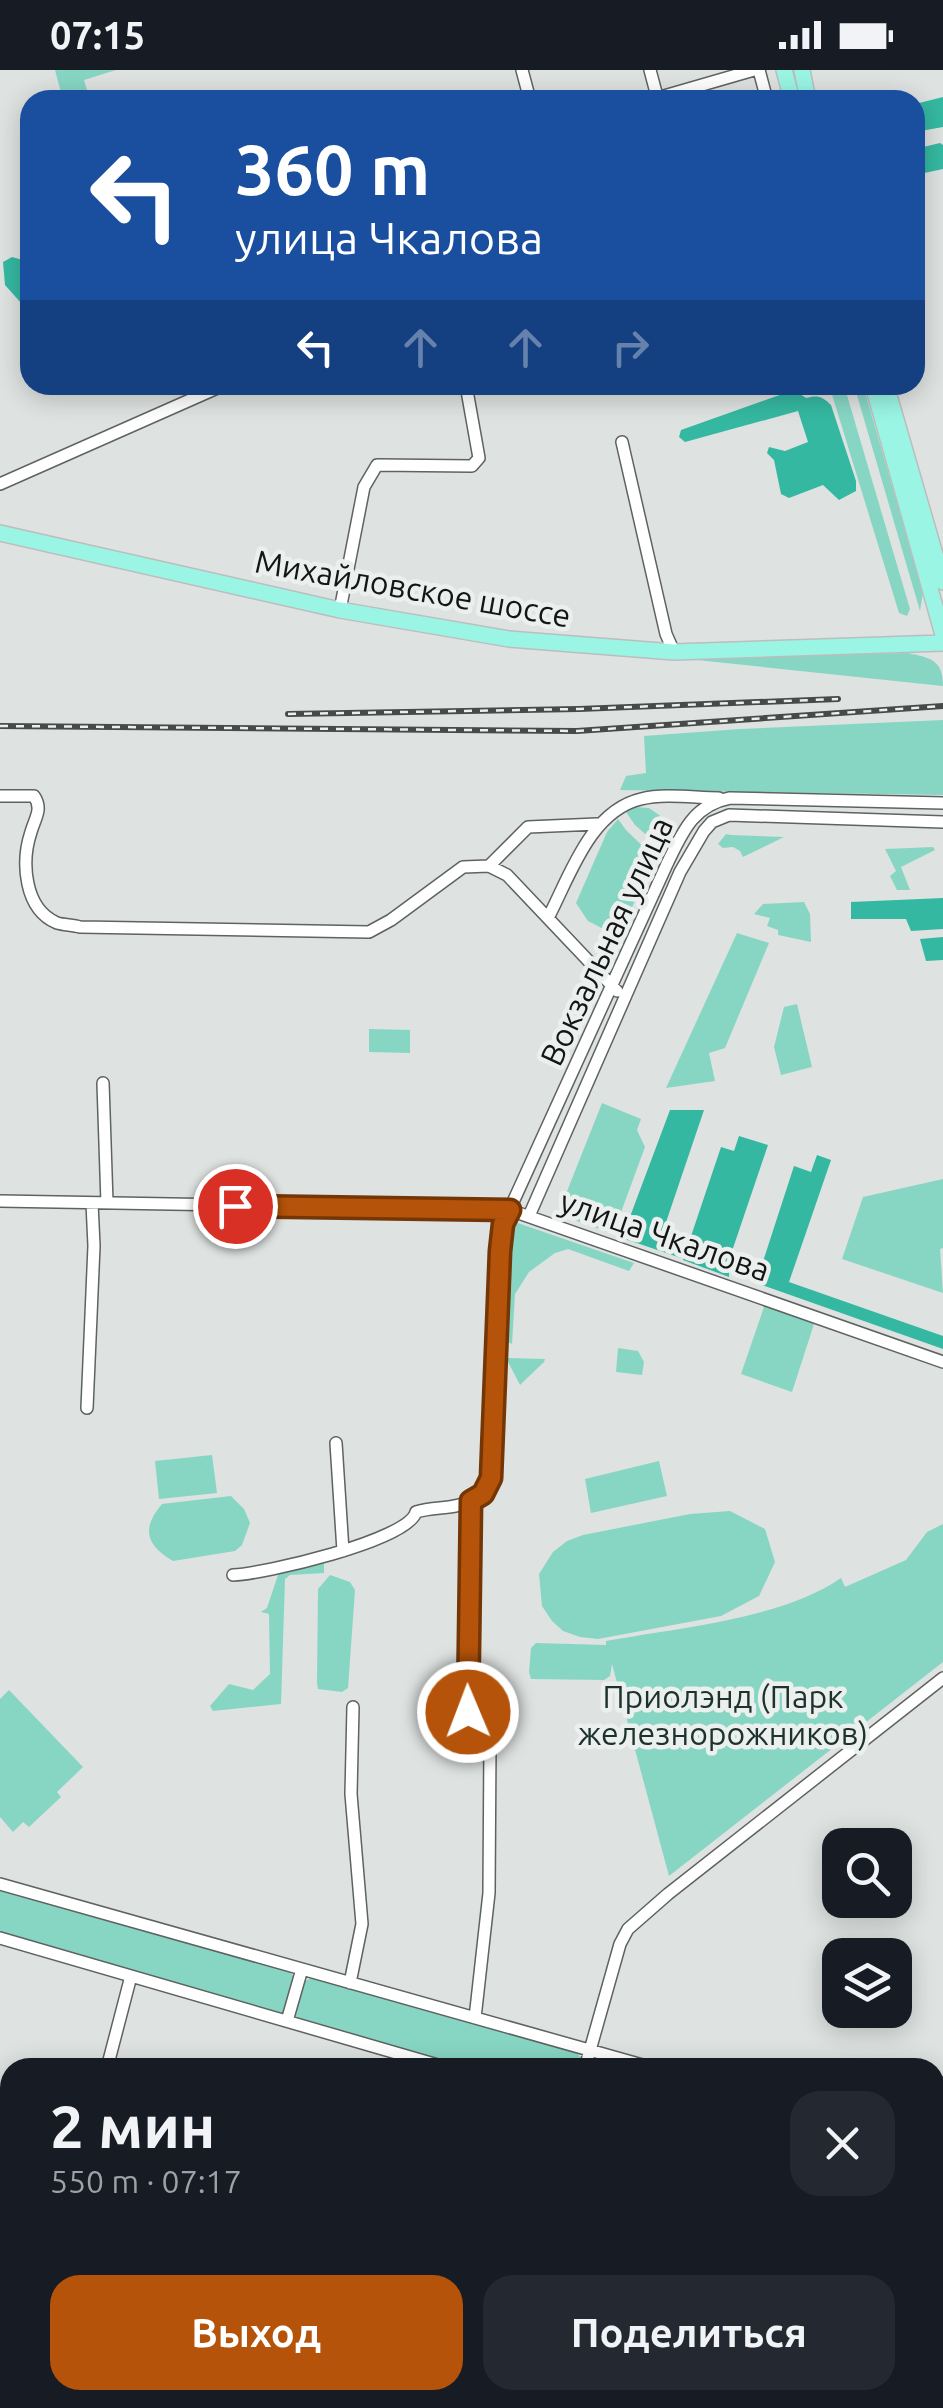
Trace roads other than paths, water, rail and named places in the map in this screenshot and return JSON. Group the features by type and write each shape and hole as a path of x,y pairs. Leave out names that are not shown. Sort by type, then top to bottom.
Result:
{"main road":[{"path":"876,395 943,635"},
{"path":"889,395 943,582"},
{"name":"Михайловское шоссе","path":"0,534 340,610 509,638 674,652 943,643"}],"street":[{"path":"688,90 756,70"},
{"path":"0,484 201,395"},
{"path":"340,610 364,486 377,465 472,466 479,458 468,395"},
{"path":"622,442 666,634 674,652"},
{"path":"0,796 34,796 38,800 27,849 27,888 39,910 57,923 369,932 463,867 489,866 507,874 613,988 626,997"},
{"path":"676,798 703,823 704,830"},
{"path":"489,866 528,827 597,824 636,800 730,798"},
{"name":"Вокзальная улица","path":"471,1501 483,1494 491,1478 503,1224 666,864 695,814 717,800 730,798 943,803"},
{"name":"Вокзальная улица","path":"529,1216 680,872 712,822 729,815 943,822"},
{"path":"548,918 597,824"},
{"path":"104,1083 107,1204"},
{"name":"улица Чкалова","path":"0,1201 510,1210 943,1362"},
{"path":"87,1408 94,1246 92,1204"},
{"path":"336,1444 344,1551"},
{"path":"233,1575 276,1570 344,1551 397,1532 414,1520 416,1512 454,1509 471,1501 468,1712 490,1736 489,1893 475,2018"},
{"path":"587,2058 620,1944 628,1929 943,1678"},
{"path":"350,1982 362,1924 351,1794 353,1707"},
{"path":"0,1884 617,2058"},
{"path":"0,1938 414,2058"},
{"path":"287,2021 302,1969"},
{"path":"110,2058 131,1976"}],"railway":[{"path":"288,714 838,699"},
{"path":"0,726 577,731 943,706"}],"park label":[{"name":"Приолэнд (Парк железнорожников)","path":"723,1714"}]}
